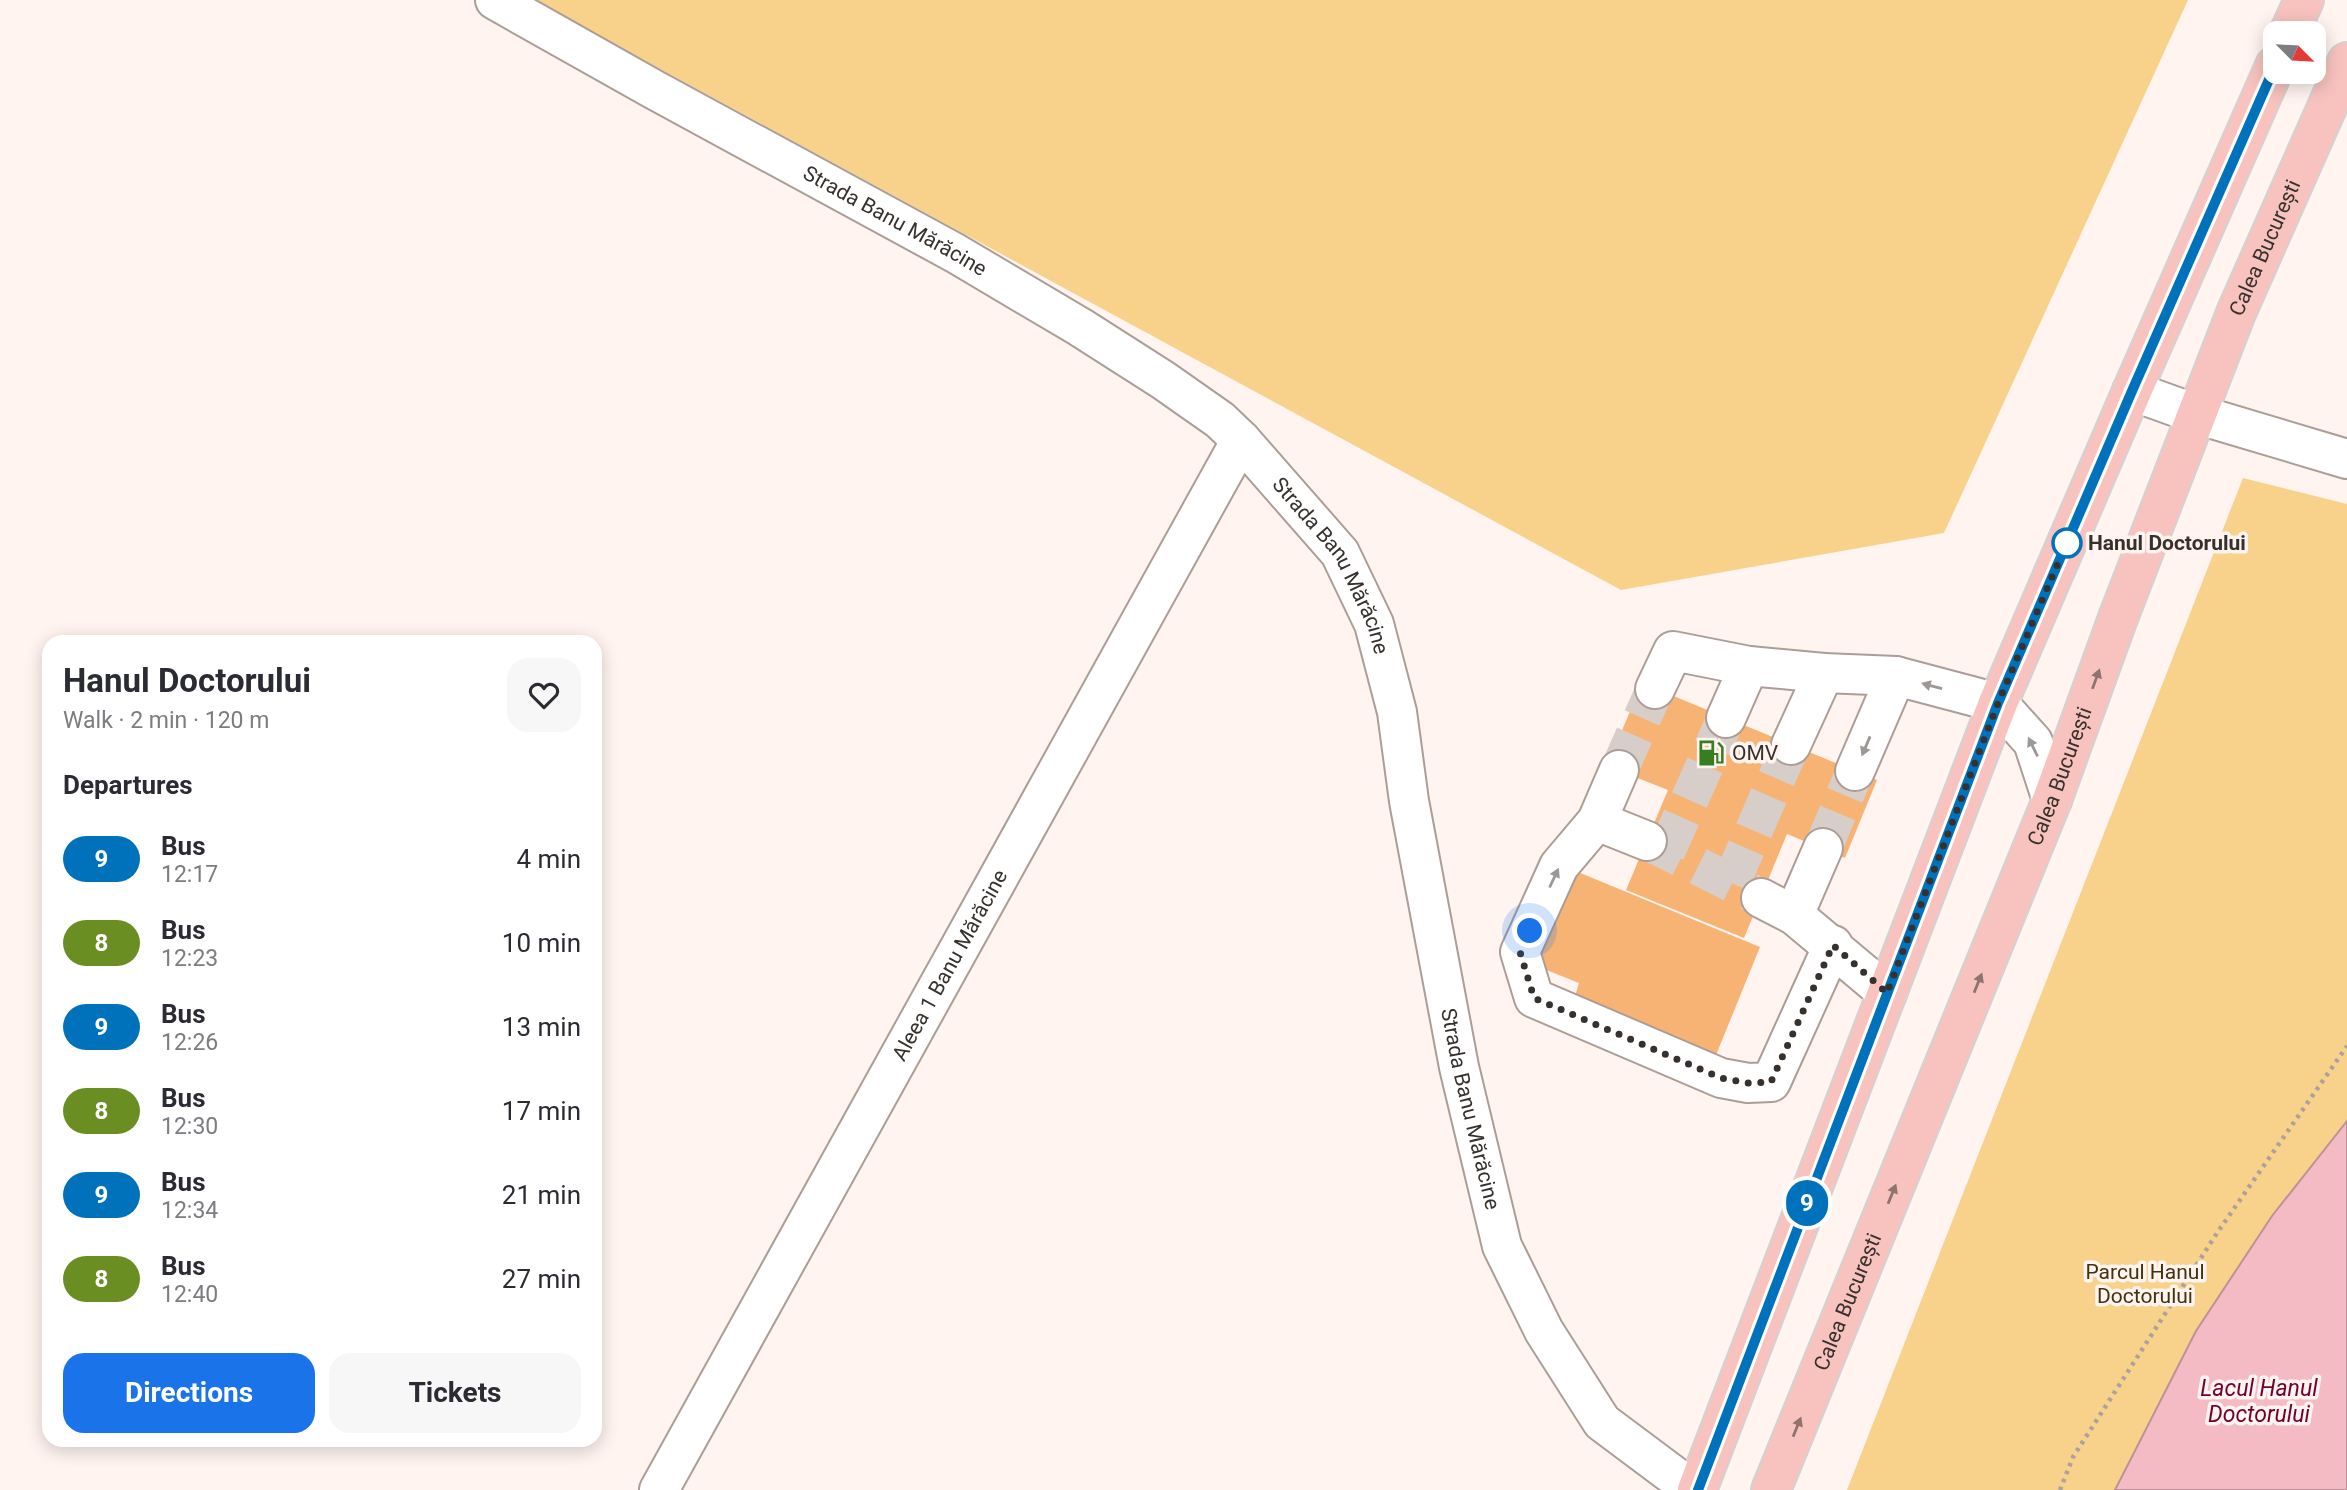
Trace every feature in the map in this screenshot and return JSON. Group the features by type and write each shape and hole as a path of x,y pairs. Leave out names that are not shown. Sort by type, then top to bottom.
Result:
{"main road":[{"path":"2294,21 2304,0"},
{"name":"Calea București","path":"1771,1490 2052,800 2118,618 2236,313 2347,62"},
{"path":"1695,1490 1998,703 2267,84"}],"street":[{"name":"Strada Banu Mărăcine","path":"495,0 978,266 1163,380 1220,420 1241,440 1340,553 1374,624 1397,712 1409,801 1459,1067 1502,1246 1544,1331 1602,1422 1695,1490"},
{"path":"2132,391 2196,414 2347,459"},
{"name":"Aleea 1 Banu Mărăcine","path":"659,1490 1241,440"},
{"path":"1655,689 1673,651 1749,666 1896,676 1998,703 2033,742 2052,800"},
{"path":"1726,718 1749,666"},
{"path":"1791,745 1824,673"},
{"path":"1855,771 1896,676"},
{"path":"1619,770 1597,821 1559,866 1520,952 1534,998 1721,1078 1748,1083 1771,1082 1833,945"},
{"path":"1597,821 1647,841"},
{"path":"1822,849 1778,906 1833,945 1887,993"}],"path":[{"path":"2060,1490 2073,1457 2217,1233 2347,1046"}],"green space":[{"path":"533,0 2188,0 1944,533 1621,590"},
{"name":"Parcul Hanul Doctorului","path":"2243,478 2347,504 2347,1490 1847,1490"}],"water":[{"name":"Lacul Hanul Doctorului","path":"2347,1121 2347,1490 2115,1490 2196,1331 2272,1216"}],"building":[{"path":"1642,683 1877,780 1845,858 1787,834 1744,938 1626,890 1668,790 1607,766"},
{"path":"1573,870 1760,947 1714,1060 1573,1003 1579,983 1534,965"}],"tunnel":[{"path":"1619,770 1655,689"},
{"path":"1666,852 1726,718"},
{"path":"1731,883 1791,745"},
{"path":"1823,848 1855,771"},
{"path":"1647,841 1752,893"}],"bus line":[{"name":"9","path":"1698,1490 1998,703 2267,84"}],"place":[{"name":"Hanul Doctorului","path":"2067,543"},
{"name":"OMV","path":"1711,753"}],"route":[{"path":"1530,931 1520,952 1534,998 1721,1078 1748,1083 1771,1082 1833,945 1887,993 1998,703 2070,535 2067,543"}]}
